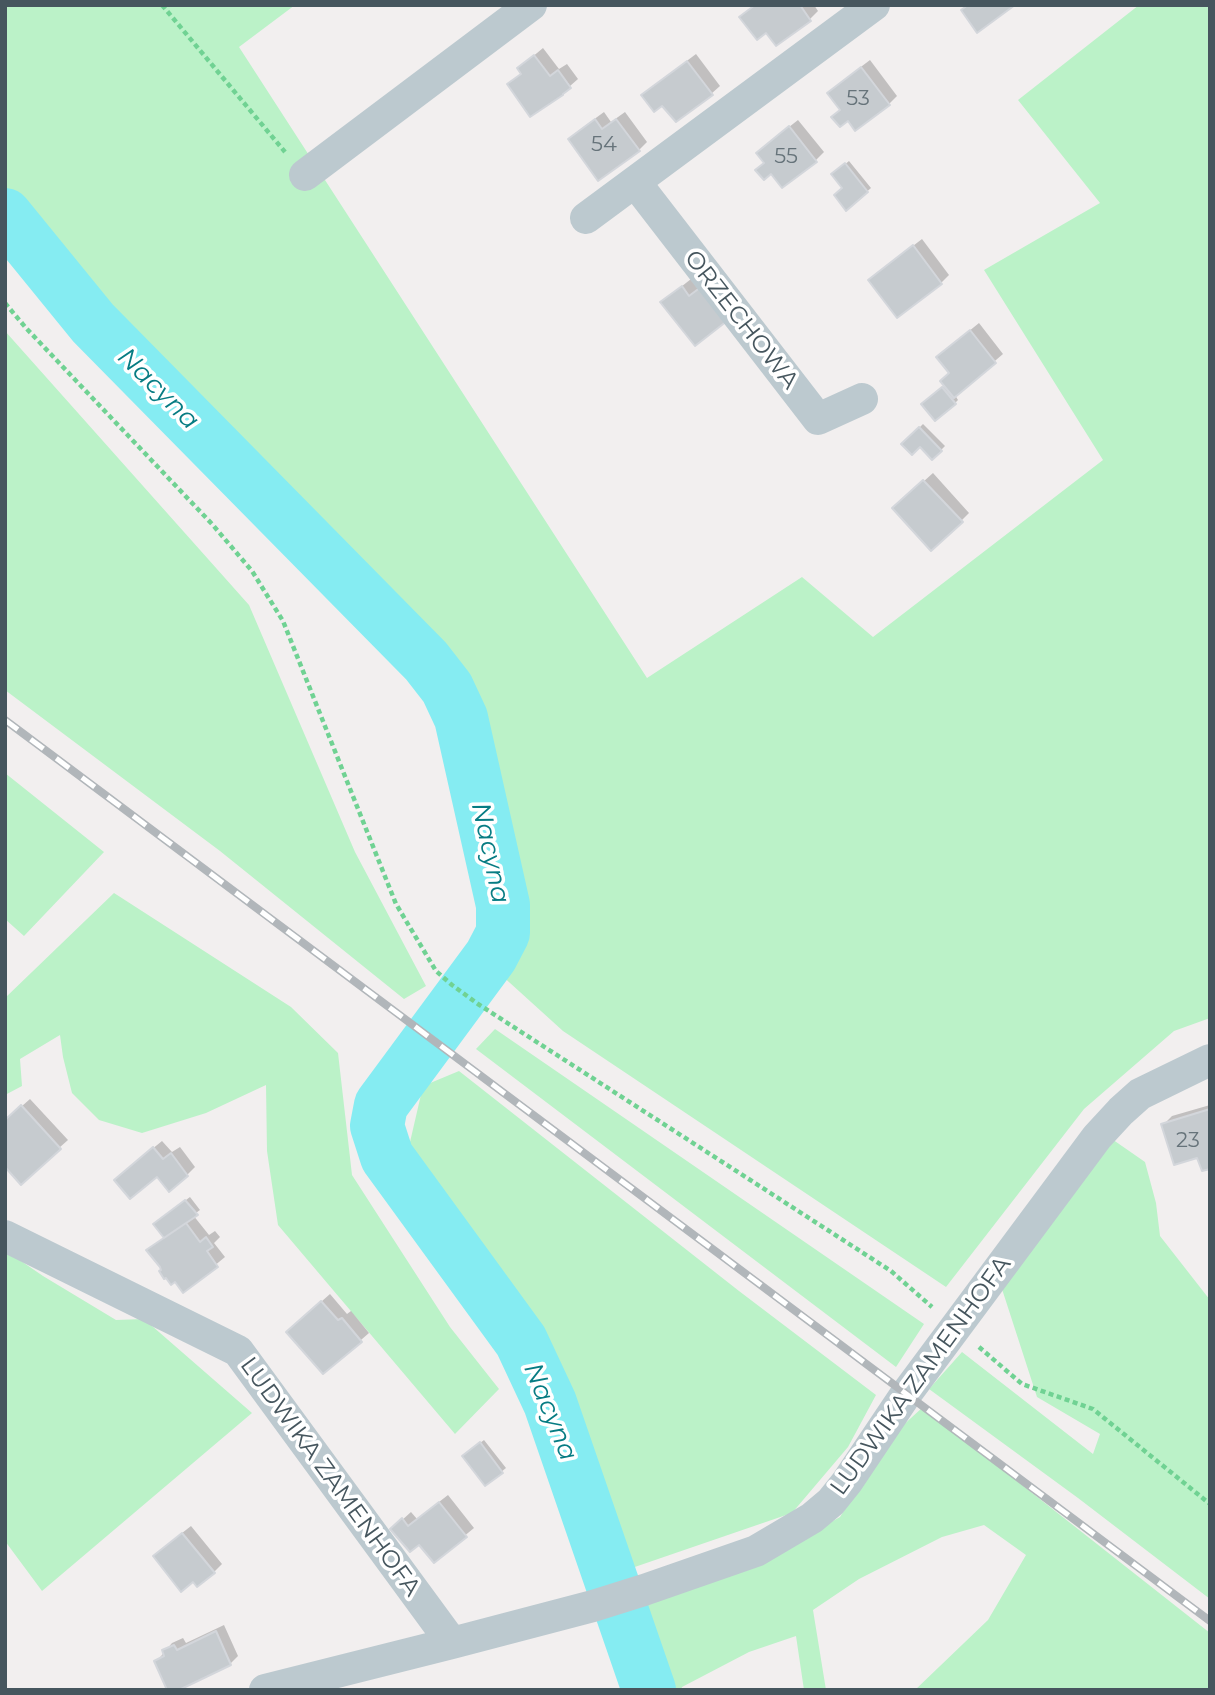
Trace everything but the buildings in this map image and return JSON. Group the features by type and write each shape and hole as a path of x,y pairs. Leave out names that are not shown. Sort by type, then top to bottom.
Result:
{"street":[{"path":"305,175 531,5"},
{"path":"586,218 874,5"},
{"name":"ORZECHOWA","path":"635,182 818,419 862,399"},
{"name":"LUDWIKA ZAMENHOFA","path":"264,1690 593,1606 644,1590 756,1551 812,1518 831,1502 847,1482 906,1394 1097,1136 1140,1094 1210,1060"},
{"name":"LUDWIKA ZAMENHOFA","path":"5,1236 238,1351 452,1643"}],"path":[{"path":"162,5 305,175"},
{"path":"5,303 212,524 252,571 283,621 396,904 436,971 478,1004 891,1271 1022,1384 1093,1409 1210,1504"}],"green space":[{"path":"5,5 295,5 239,47 647,678 802,577 873,637 1103,460 984,270 1100,203 1018,100 1139,5 1210,5 1210,1018 1174,1031 1084,1109 946,1287 563,1031 499,973 520,930 474,716 442,662 104,320 5,198"},
{"path":"5,331 249,605 355,852 426,986 404,999 220,851 5,690"},
{"path":"5,773 104,852 24,936 5,919"},
{"path":"114,893 291,1007 338,1053 352,1175 450,1327 499,1389 455,1434 278,1225 267,1151 266,1085 206,1113 142,1133 99,1120 72,1093 60,1035 20,1059 22,1086 5,1095 5,998"},
{"path":"495,1029 924,1324 896,1367 476,1049"},
{"path":"459,1071 876,1395 848,1447 792,1513 626,1570 605,1488 556,1357 543,1333 534,1334 491,1279 407,1155 423,1086"},
{"path":"1109,1137 1145,1162 1156,1203 1160,1236 1210,1300 1210,1599 929,1389 962,1352 1093,1454 1100,1434 1037,1397 1001,1286"},
{"path":"5,1250 116,1320 144,1319 252,1413 42,1591 5,1541"},
{"path":"923,1407 1210,1633 1210,1690 915,1690 988,1620 1026,1555 984,1525 942,1537 859,1579 813,1610 826,1690 804,1690 796,1636 749,1652 682,1687 681,1690 658,1690 630,1608 773,1554 840,1517 887,1440"}],"waterway":[{"name":"Nacyna","path":"5,215 93,323 426,661 447,688 461,718 503,905 503,933 491,956 381,1105 377,1126 387,1157 521,1341 550,1403 649,1690"}],"railway":[{"path":"5,720 1210,1621"}]}
